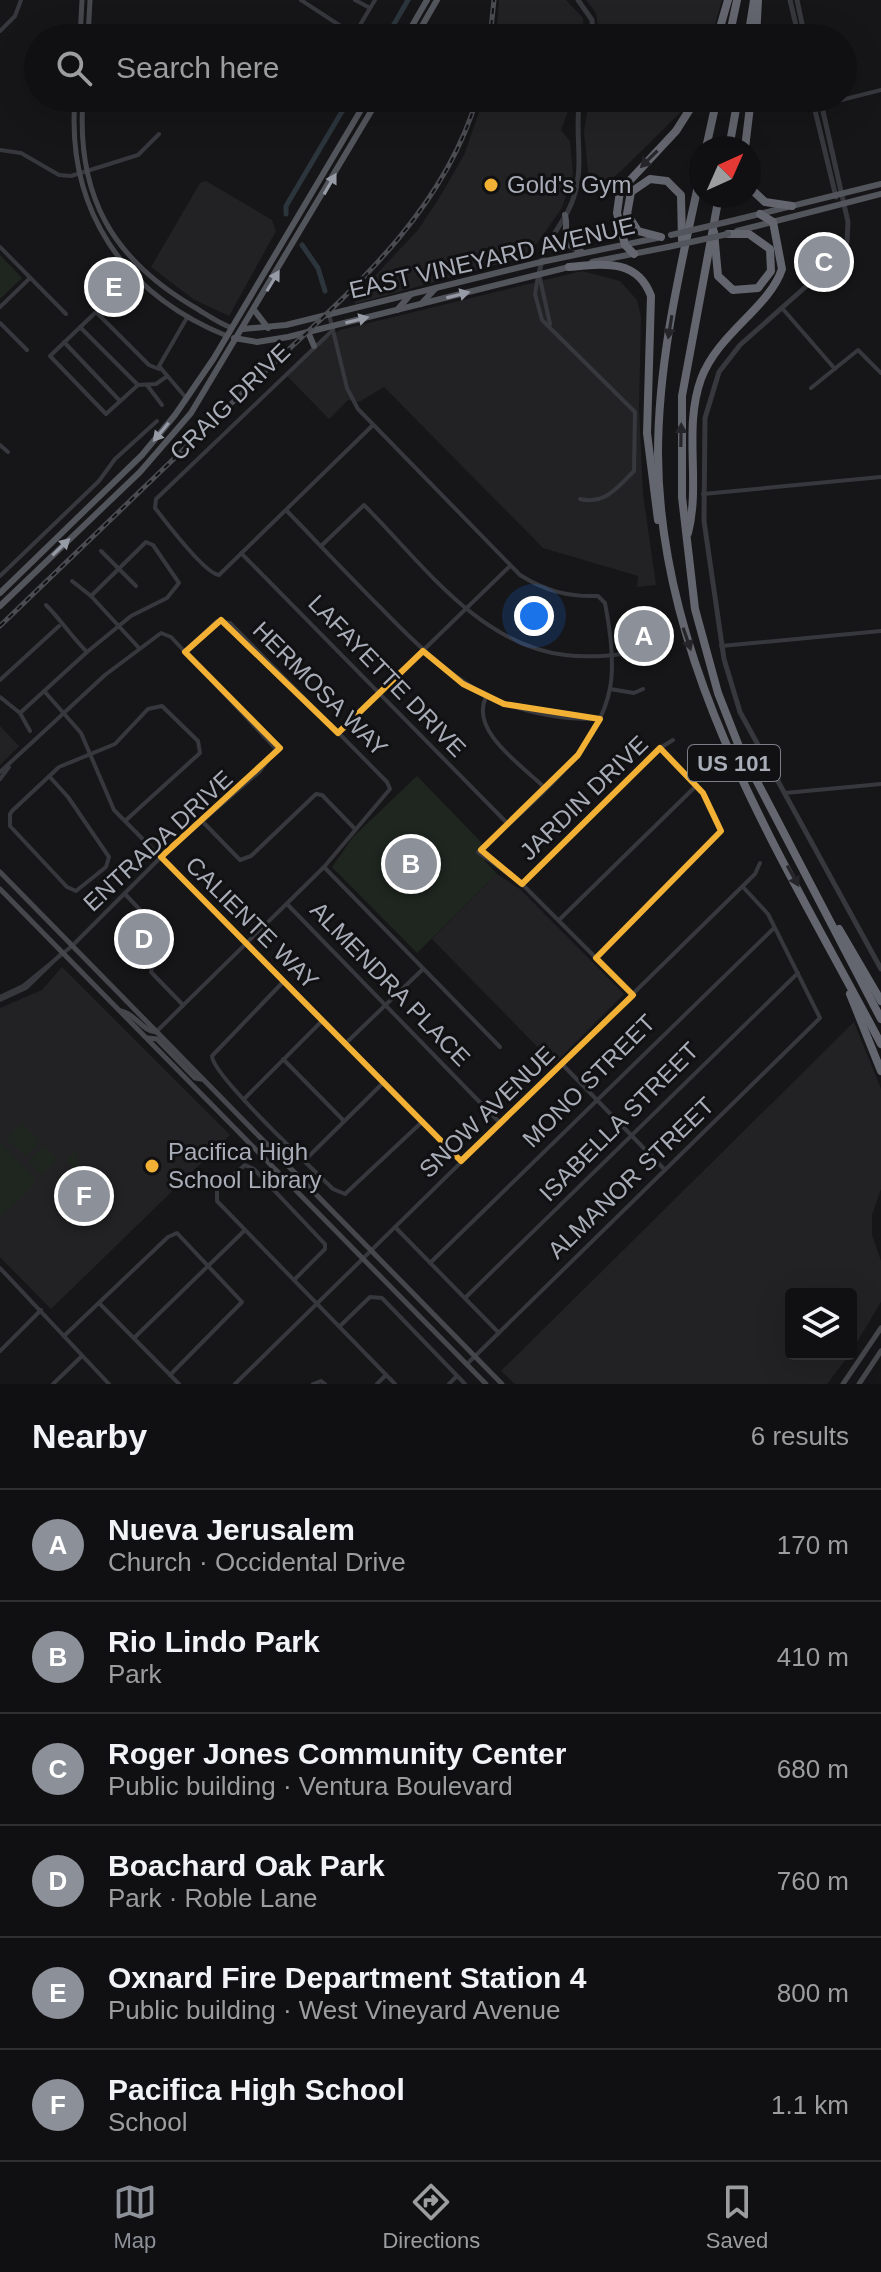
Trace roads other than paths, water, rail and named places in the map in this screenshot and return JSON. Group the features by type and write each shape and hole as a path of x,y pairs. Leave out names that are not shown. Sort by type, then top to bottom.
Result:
{"highway":[{"path":"721,24 728,0"},
{"path":"732,24 737,0"},
{"path":"751,24 756,0"},
{"path":"756,0 756,24"},
{"path":"634,254 625,245 617,213 620,191 676,131 688,112"},
{"path":"709,136 714,112"},
{"path":"731,136 735,112"},
{"path":"746,136 749,112"},
{"path":"666,236 638,231 627,214 631,192 650,179 670,182 681,195 684,251"},
{"path":"761,198 765,202 792,206"},
{"name":"US 101","path":"693,208 662,378 658,453 663,536 680,619 723,736 881,1044"},
{"name":"US 101","path":"717,208 682,396 680,455 685,541 695,609 723,705 753,775 881,1019"},
{"path":"685,541 691,523 691,432 697,392 719,346 779,277 782,257 773,222 760,214"},
{"path":"714,221 718,276 733,290 758,288 771,271 770,249 749,234 728,234"},
{"path":"569,267 606,264 626,267 641,279 651,296 647,433 654,509 663,536"},
{"path":"816,894 881,1001"},
{"path":"844,974 881,1071"}],"main road":[{"path":"81,24 82,0"},
{"path":"89,24 90,0"},
{"path":"413,24 427,0"},
{"path":"423,24 437,0"},
{"path":"74,112 73,136 79,175 98,228 129,270 156,295 227,336"},
{"path":"83,112 82,138 87,172 105,224 135,265 167,292 232,328"},
{"path":"0,593 133,464 187,399 360,112"},
{"path":"0,606 131,481 191,413 255,311 371,112"},
{"name":"EAST VINEYARD AVENUE","path":"232,328 268,328 881,184"},
{"path":"843,203 881,194"},
{"name":"EAST VINEYARD AVENUE","path":"227,336 268,341 332,328 537,274 728,234 843,203"},
{"path":"565,215 564,239 569,247 584,252"},
{"path":"129,270 135,265"},
{"path":"421,304 436,288"},
{"path":"397,310 411,294"},
{"path":"255,311 268,328"},
{"path":"308,332 314,346"},
{"path":"131,481 133,464"},
{"path":"0,872 502,1384"},
{"path":"0,889 486,1384"},
{"path":"120,1011 131,1014 149,1032 156,1032"},
{"path":"147,1039 157,1039 195,1078 202,1080"},
{"path":"843,1384 881,1328"},
{"path":"859,1384 881,1351"}],"street":[{"path":"0,31 11,22 21,0"},
{"path":"301,0 337,24"},
{"path":"355,0 370,8"},
{"path":"363,24 375,0"},
{"path":"578,0 592,24"},
{"path":"790,0 796,24"},
{"path":"797,0 802,24"},
{"path":"857,94 881,90"},
{"path":"578,112 579,173 565,215 552,232 537,274 536,305 542,320 635,412 636,467 605,498 592,502 580,499"},
{"path":"815,112 849,229 845,249 734,351 713,384 705,418 704,532 721,646 740,712 881,969"},
{"path":"822,112 838,193"},
{"path":"0,150 21,153 59,175 79,175 138,155 159,134"},
{"path":"0,247 66,314"},
{"path":"0,307 30,278"},
{"path":"782,308 836,370"},
{"path":"166,377 147,385 138,385 106,414 50,356 96,312 149,365 159,369 187,399"},
{"path":"329,314 347,388 373,425 510,566 547,589 603,598 611,655 610,689 600,719 586,746 478,852 522,884 633,995"},
{"path":"159,369 188,315"},
{"path":"0,323 27,350"},
{"path":"80,327 138,385"},
{"name":"CRAIG DRIVE","path":"241,553 220,574 210,573 193,557 178,532 157,512 154,501 332,328"},
{"path":"64,342 120,401"},
{"path":"811,388 859,350 881,373"},
{"path":"147,385 162,405"},
{"path":"0,576 99,481 115,459 157,421"},
{"path":"241,553 373,425"},
{"path":"0,445 8,452"},
{"path":"703,494 881,477"},
{"path":"321,546 364,505 494,631 526,646 563,655 611,655 662,649"},
{"path":"286,510 450,675 486,697 546,715 600,719"},
{"path":"20,713 87,652 120,626 167,598 179,585 148,542 117,567 91,596"},
{"path":"101,551 136,586"},
{"name":"LAFAYETTE DRIVE","path":"241,553 508,824"},
{"path":"338,733 510,566"},
{"path":"72,581 91,596 139,648"},
{"path":"46,605 57,617 59,626 87,652"},
{"name":"HERMOSA WAY","path":"185,652 214,624 226,620 338,733 390,789 354,828"},
{"path":"0,680 59,626"},
{"path":"721,646 881,631"},
{"path":"0,779 65,714 139,648 161,633 185,652"},
{"name":"ENTRADA DRIVE","path":"0,998 26,988 161,857 276,753 273,742 185,652"},
{"path":"610,689 634,693 643,689"},
{"name":"CALIENTE WAY","path":"45,692 81,733 106,797 125,821 461,1161"},
{"path":"0,697 20,713 30,731"},
{"path":"486,697 481,710 485,726 545,788"},
{"path":"49,776 68,797 89,833 108,853 109,860 86,886 73,891 13,830 9,820 12,811 49,776 64,764 115,744 148,709 160,705 198,741 200,753 125,821"},
{"name":"JARDIN DRIVE","path":"522,884 660,748 673,740"},
{"path":"596,958 718,837 720,825 697,785 660,748"},
{"path":"0,772 9,767"},
{"path":"783,794 881,784"},
{"path":"559,920 697,785"},
{"path":"156,1032 324,867 354,828 322,795 316,794 251,856 240,860 202,821"},
{"name":"SNOW AVENUE","path":"235,1384 743,887 760,863"},
{"path":"324,867 500,1047"},
{"path":"743,887 764,909 798,973"},
{"path":"125,894 163,934 166,946 154,961 151,972 183,1005"},
{"name":"ALMENDRA PLACE","path":"287,904 501,1124"},
{"name":"MONO STREET","path":"430,1263 774,928"},
{"path":"346,1043 423,969"},
{"name":"ALMANOR STREET","path":"467,1364 820,1018 798,973"},
{"name":"ISABELLA STREET","path":"465,1298 798,973"},
{"path":"284,981 214,1051 212,1061 244,1099 333,1189 345,1194 355,1188 423,1121"},
{"path":"244,1099 323,1020"},
{"path":"283,1059 344,1121"},
{"path":"562,1064 665,1170"},
{"path":"305,1160 384,1082"},
{"path":"294,1280 325,1249 322,1239 250,1165 238,1169 217,1189 215,1196 245,1231 395,1384"},
{"path":"395,1227 499,1333"},
{"path":"134,1338 245,1231"},
{"path":"64,1336 168,1237 177,1233 242,1302 170,1375"},
{"path":"0,1268 109,1384"},
{"path":"0,1278 5,1273"},
{"path":"340,1327 370,1297 377,1296 465,1384"},
{"path":"100,1304 179,1384"},
{"path":"0,1351 41,1310"},
{"path":"53,1384 82,1356"},
{"path":"377,1384 386,1375"},
{"path":"449,1384 457,1376"},
{"path":"313,1384 321,1381 325,1384"}],"waterway":[{"path":"394,24 408,0"},
{"path":"286,214 286,206 342,112"},
{"path":"302,245 318,268 325,291"}],"railway":[{"path":"491,24 494,0"},
{"path":"0,626 378,262 437,186 460,144 472,112"}],"place":[{"name":"Gold's Gym","path":"491,185"},
{"name":"Roger Jones Community Center","path":"824,262"},
{"name":"Oxnard Fire Department Station 4","path":"114,287"},
{"name":"Nueva Jerusalem","path":"644,636"},
{"name":"Rio Lindo Park","path":"411,864"},
{"name":"Boachard Oak Park","path":"144,939"},
{"name":"Pacifica High School Library","path":"152,1166"},
{"name":"Pacifica High School","path":"84,1196"}]}
